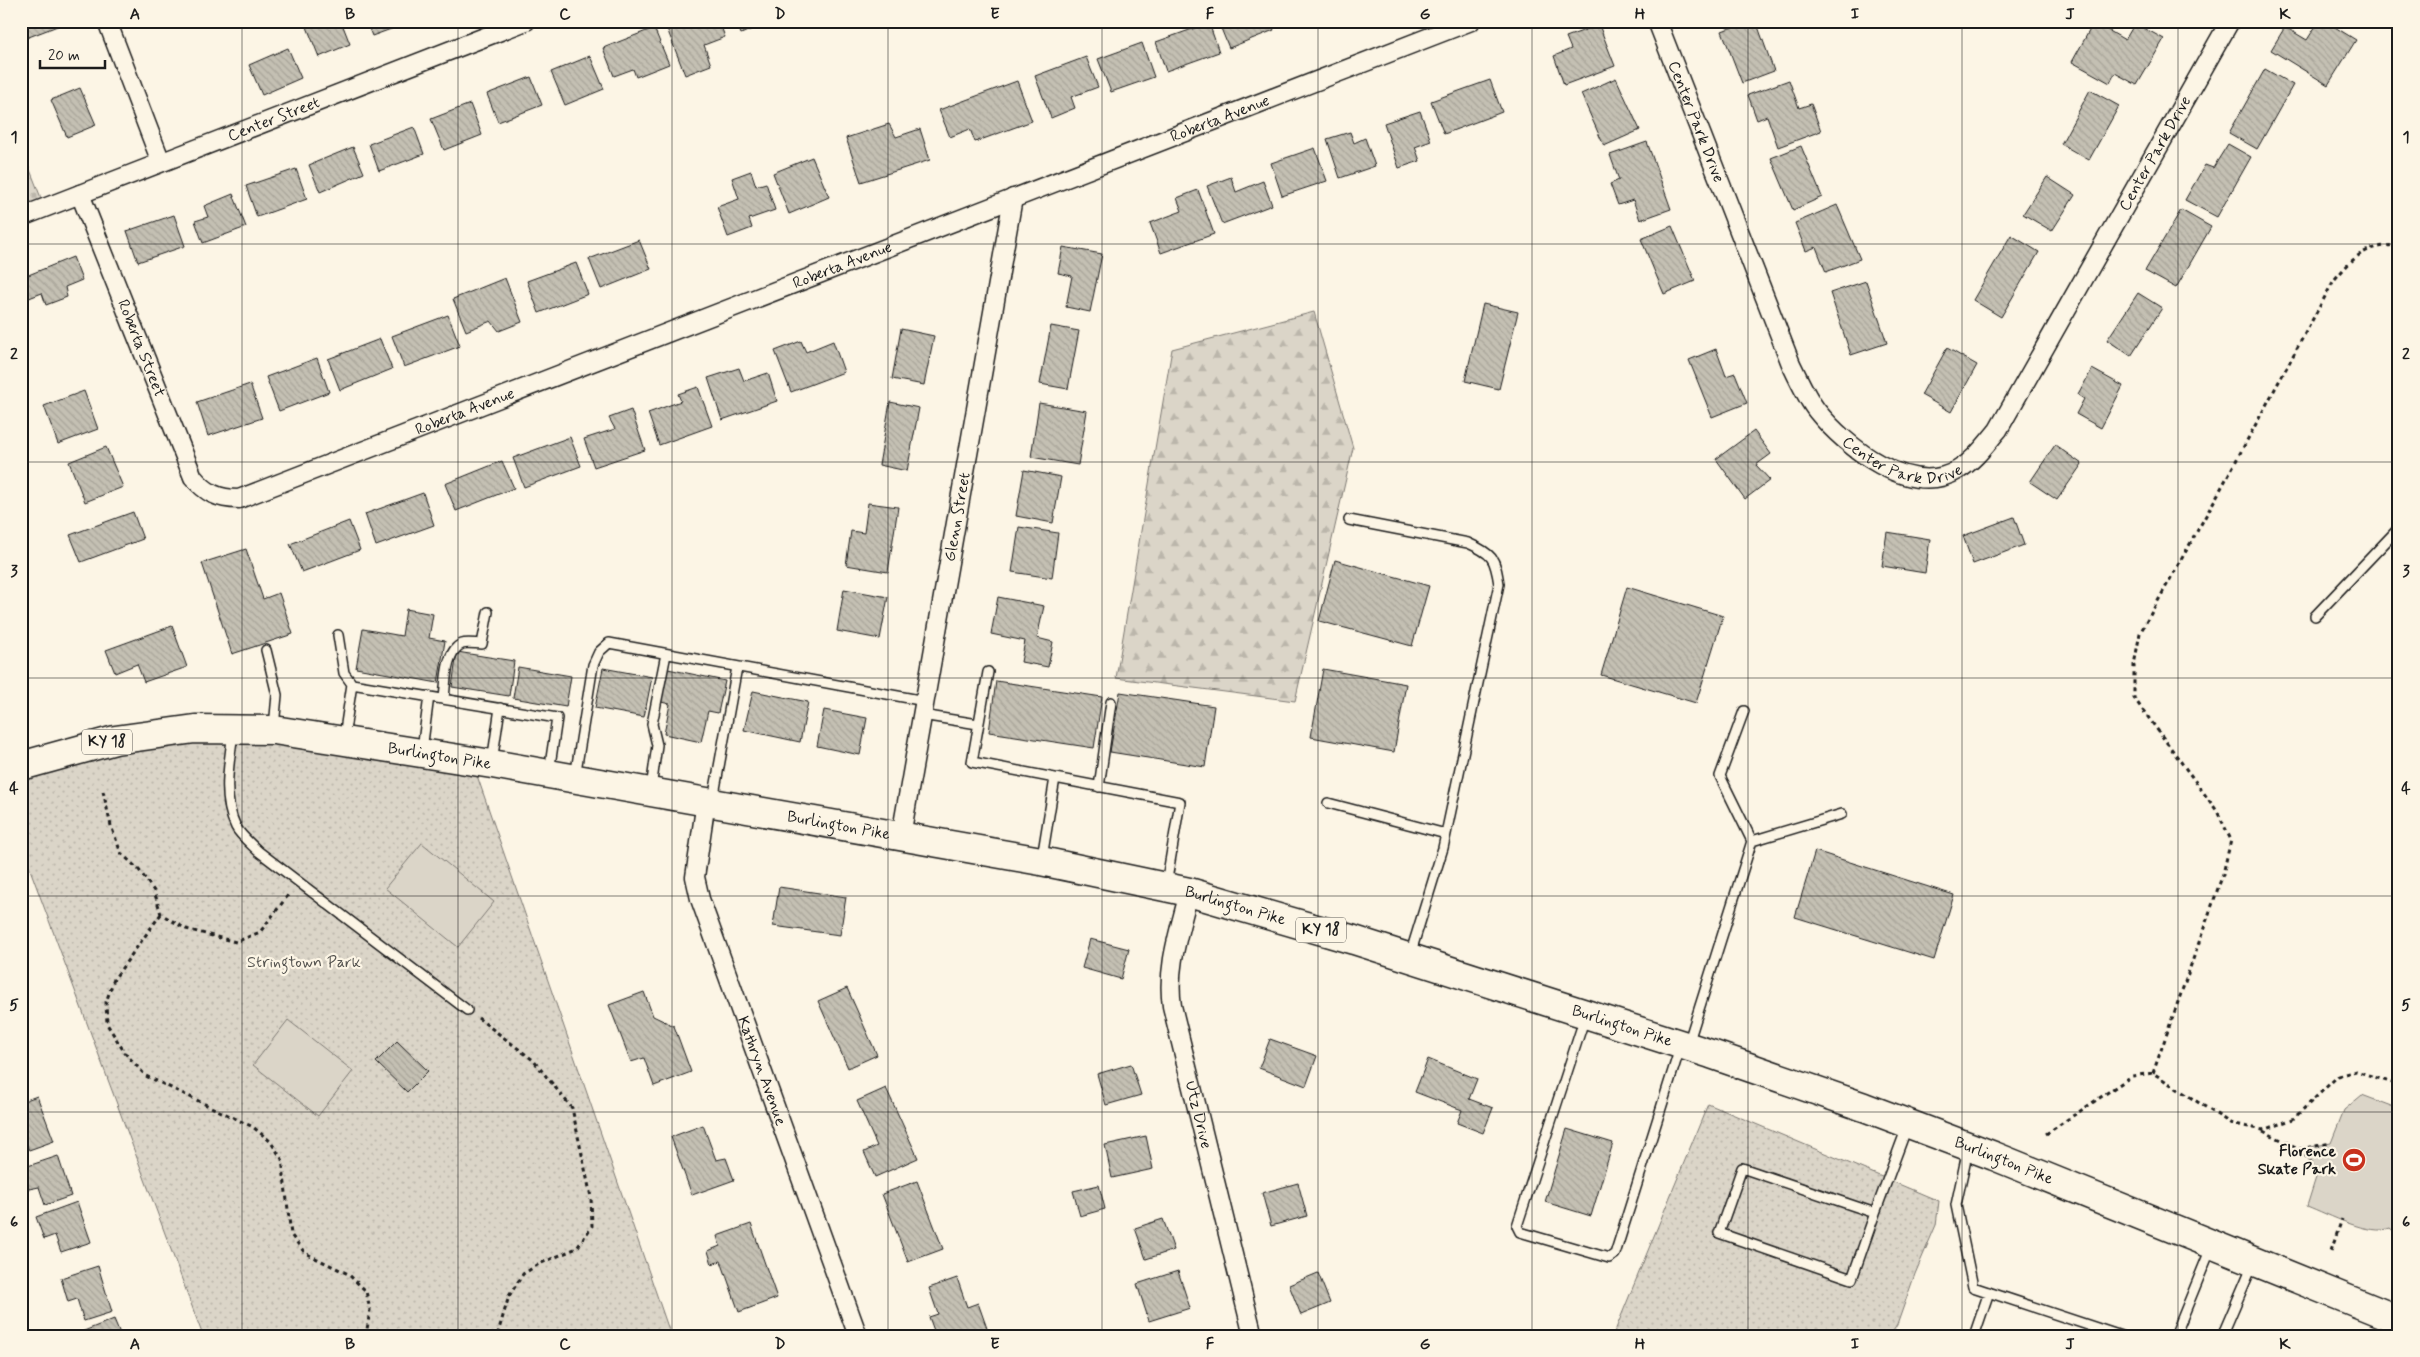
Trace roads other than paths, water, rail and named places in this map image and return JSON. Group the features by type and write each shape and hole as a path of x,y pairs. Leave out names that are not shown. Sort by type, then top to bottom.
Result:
{"main road":[{"name":"Burlington Pike","path":"21,766 115,740 194,729 274,730 492,764 901,836 1041,861 1177,890 1410,957 1684,1046 1908,1124 1969,1146 2399,1320"}],"street":[{"path":"107,21 161,162"},
{"name":"Center Street","path":"21,217 499,26 526,21"},
{"name":"Roberta Avenue","path":"212,495 239,499 1471,21"},
{"name":"Center Park Drive","path":"1657,21 1788,356 1806,395 1836,433 1858,452 1882,466 1902,474 1918,477 1936,477 1958,470 1978,454 1998,430 2230,21"},
{"name":"Roberta Street","path":"80,194 193,477 203,490 212,495"},
{"name":"Glenn Street","path":"901,836 1013,198"},
{"name":"Kathryn Avenue","path":"709,802 695,877 700,899 858,1336"},
{"name":"Utz Drive","path":"1177,890 1169,986 1172,1006 1253,1336"}],"lane":[{"path":"1349,520 1468,543 1483,550 1496,563 1499,584 1446,834 1410,957"},
{"path":"2315,616 2399,528"},
{"path":"444,698 450,660 455,649 464,643 482,644 488,612"},
{"path":"338,635 344,672 352,684 343,740"},
{"path":"561,777 593,665 599,652 609,643 737,667 924,708 978,724"},
{"path":"266,650 277,695 274,730"},
{"path":"650,792 657,745 652,724 666,654"},
{"path":"709,802 737,667"},
{"path":"988,672 972,762 1180,802 1177,890"},
{"path":"352,684 557,718 561,777"},
{"path":"422,753 429,696"},
{"path":"1099,787 1111,702"},
{"path":"492,764 500,708"},
{"path":"1586,1014 1518,1226 1520,1232 1609,1258 1615,1254 1752,841 1720,776 1744,711"},
{"path":"233,728 228,776 230,801 236,828 258,851 467,1010"},
{"path":"1041,861 1055,778"},
{"path":"1328,803 1446,834"},
{"path":"1752,841 1842,814"},
{"path":"1875,1213 1742,1168 1719,1233 1852,1279 1908,1124"},
{"path":"1969,1146 1956,1205 1973,1288 2121,1336"},
{"path":"2175,1336 2212,1244"},
{"path":"2234,1336 2223,1334 2254,1262"},
{"path":"1974,1336 1989,1292"}],"place":[{"name":"Florence Skate Park","path":"2354,1160"}],"park label":[{"name":"Stringtown Park","path":"304,962"}]}
